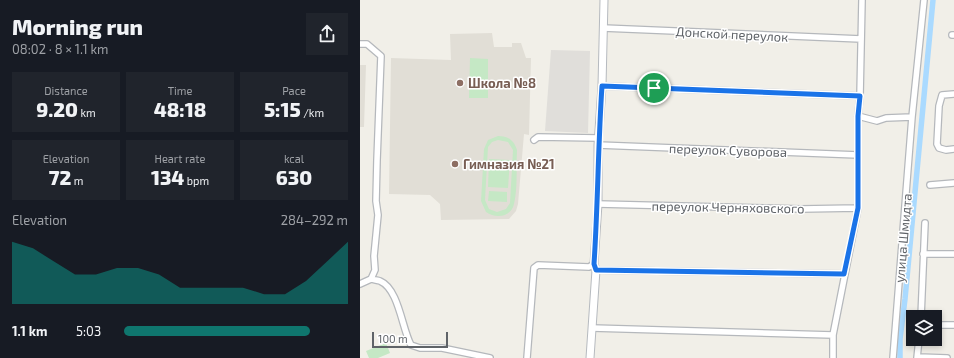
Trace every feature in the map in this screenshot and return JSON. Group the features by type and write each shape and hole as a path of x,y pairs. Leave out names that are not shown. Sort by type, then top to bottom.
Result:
{"street":[{"path":"590,358 598,204 598,142 602,86 604,0"},
{"path":"833,358 833,335 858,208 858,116 860,96 862,0"},
{"name":"улица Шмидта","path":"893,358 912,117 924,0"},
{"name":"Донской переулок","path":"603,28 861,40"},
{"path":"360,44 367,44 381,56 377,172 378,215 374,256 375,270 371,279"},
{"path":"602,86 860,96"},
{"path":"954,94 942,95 939,106 937,144 939,148 954,150"},
{"path":"858,116 877,121 886,118 912,117"},
{"name":"переулок Суворова","path":"534,140 538,137 598,142 858,155"},
{"path":"930,185 954,184"},
{"name":"переулок Черняховского","path":"598,204 801,209 858,208"},
{"path":"921,310 925,223"},
{"path":"923,254 954,254"},
{"path":"527,358 534,268 538,265 844,274"},
{"path":"360,284 371,279 381,281 389,288 407,338 411,345 420,348 442,348 490,358"},
{"path":"942,325 954,325"},
{"path":"592,328 833,335"},
{"path":"918,346 917,358 947,358"}],"shaded area":[{"path":"492,33 494,47 512,47 512,43 521,43 526,58 531,58 529,135 524,134 518,204 516,211 509,219 441,220 440,204 430,195 389,194 391,58 451,60 450,34"},
{"path":"551,50 590,51 588,133 545,131"},
{"path":"360,65 366,65 364,127 360,127"}],"green space":[{"path":"470,58 488,59 488,98 469,98"},
{"path":"498,136 505,137 512,141 517,150 514,204 510,212 503,216 494,216 486,212 481,201 484,149 488,140","holes":["498,140 508,142 513,150 510,203 506,209 497,212 489,209 485,200 488,147 492,142"]},
{"path":"489,159 510,160 508,188 488,187"},
{"path":"489,191 507,192 507,202 488,201"},
{"path":"386,343 390,353 378,358 369,358 366,351"}],"waterway":[{"path":"900,358 900,339 933,0"}],"place":[{"name":"Школа №8","path":"460,83"},
{"name":"Гимназия №21","path":"455,164"}],"route":[{"path":"602,86 654,88 860,96 858,116 858,208 844,274 596,270 594,264 598,204 598,145 602,86"}]}
